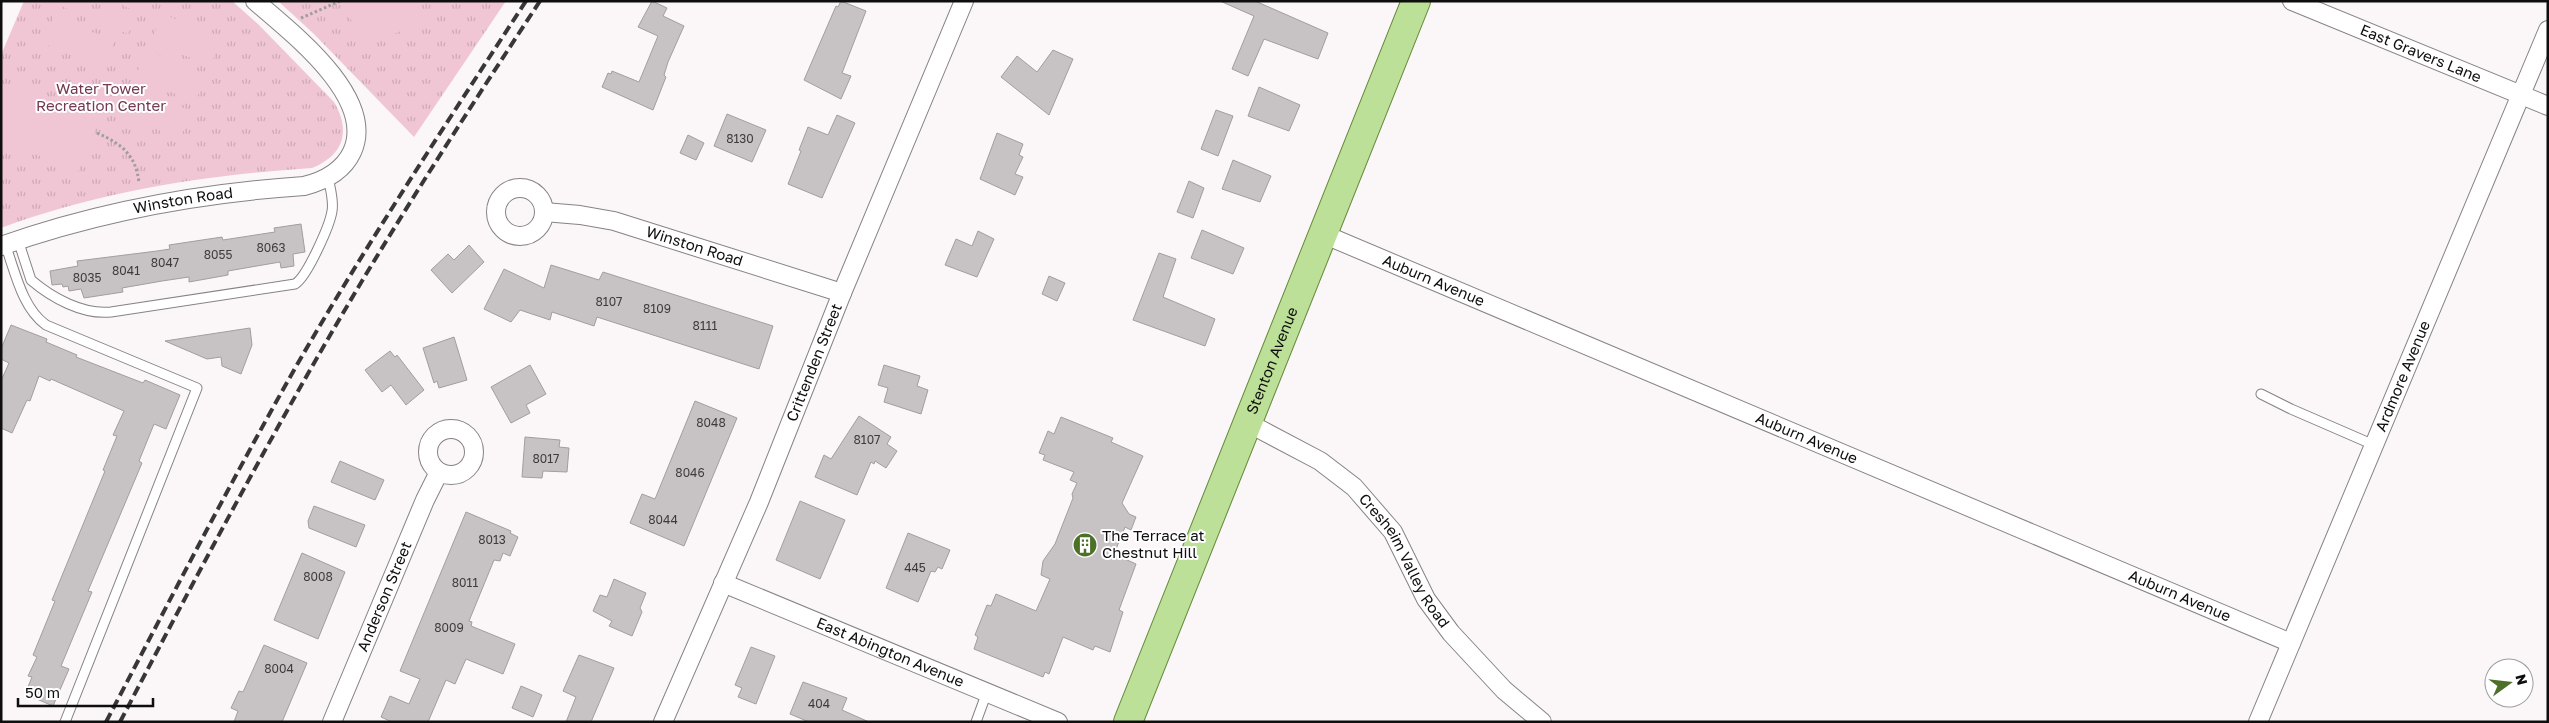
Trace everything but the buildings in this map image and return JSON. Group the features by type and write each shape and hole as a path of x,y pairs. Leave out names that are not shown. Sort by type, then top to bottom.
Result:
{"main road":[{"name":"Stenton Avenue","path":"1128,722 1416,1"}],"street":[{"name":"Winston Road","path":"8,243 66,224 145,205 218,194 304,186 328,177 347,162 353,150 358,124 355,112 346,94 295,37 256,1"},
{"name":"Crittenden Street","path":"662,722 759,502 842,293 964,1"},
{"name":"East Gravers Lane","path":"2292,1 2548,106"},
{"name":"Ardmore Avenue","path":"2262,720 2291,642 2522,96 2548,30"},
{"name":"Winston Road","path":"544,212 580,215 614,221 842,293"},
{"name":"Auburn Avenue","path":"1323,234 2291,642"},
{"name":"Cresheim Valley Road","path":"1248,423 1320,461 1354,487 1393,532 1426,599 1451,633 1504,690 1542,722"},
{"name":"Anderson Street","path":"332,722 425,500 439,472"},
{"name":"East Abington Avenue","path":"723,583 1058,722"}],"lane":[{"path":"8,243 31,280 65,301 91,311 111,312 296,284 305,274 332,212 333,200 328,177"},
{"path":"8,243 23,292 37,319 46,325 197,388 65,722"},
{"path":"2260,394 2291,410 2374,445"},
{"path":"976,722 987,692"}],"path":[{"path":"301,18 340,1"},
{"path":"96,133 124,146 132,155 139,184"}],"green space":[{"name":"Water Tower Recreation Center","path":"24,1 232,1 258,24 334,102 342,123 343,132 338,149 323,163 312,168 233,175 155,187 77,204 1,228 1,55"},
{"path":"49,1 88,1 82,15"},
{"path":"113,1 142,1 137,12"},
{"path":"278,1 506,1 414,137 313,33"},
{"path":"360,1 411,1 420,24 361,46 346,6"},
{"path":"101,5 135,20 128,34 95,20"},
{"path":"163,14 222,38 210,66 151,41"},
{"path":"54,16 114,41 102,68 42,43"},
{"path":"147,50 207,75 195,102 135,77"},
{"path":"7,84 98,123 78,172 1,140 1,98"},
{"path":"132,86 191,111 180,139 121,114"}],"railway":[{"path":"106,722 224,497 298,363 381,226 526,1"},
{"path":"120,722 238,500 330,335 427,175 540,1"}],"place":[{"name":"The Terrace at Chestnut Hill","path":"1085,545"}]}
